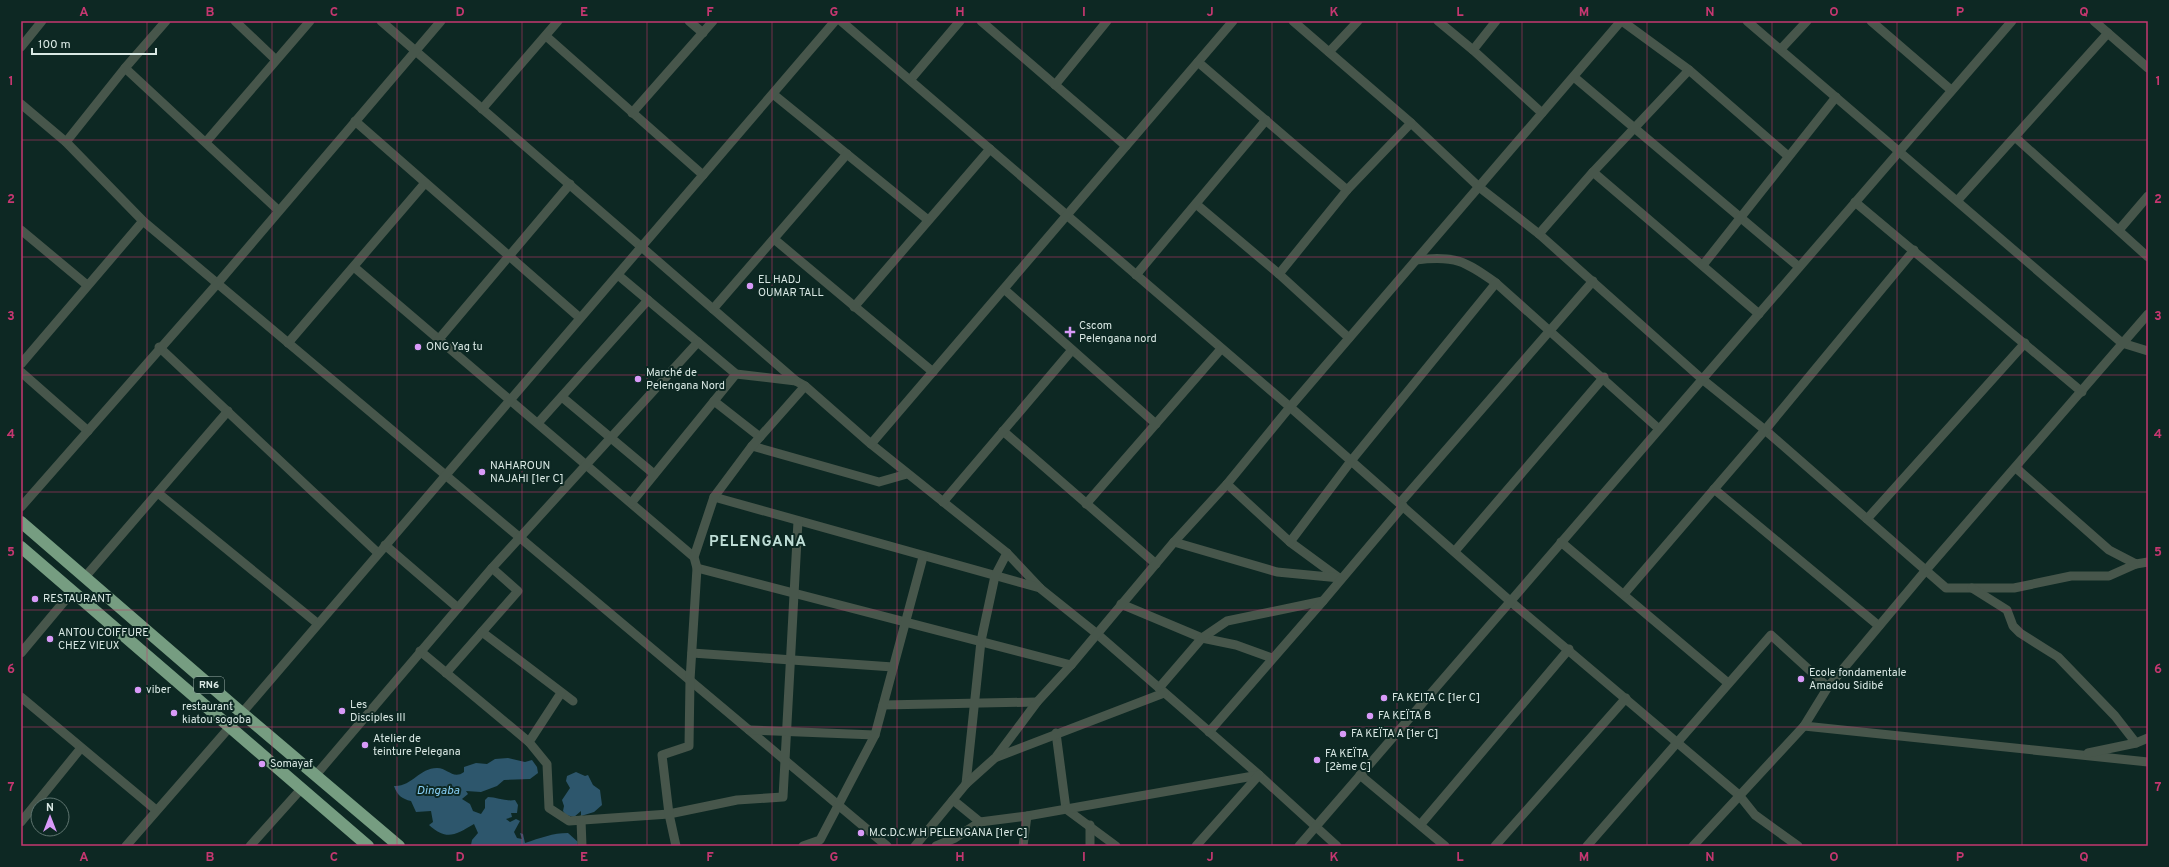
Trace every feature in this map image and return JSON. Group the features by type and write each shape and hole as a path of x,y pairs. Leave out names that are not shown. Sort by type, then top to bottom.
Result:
{"highway":[{"name":"RN6","path":"21,522 242,714 399,846"},
{"name":"RN6","path":"21,547 228,727 302,788 368,846"}],"street":[{"path":"21,47 42,21"},
{"path":"66,142 125,68 166,21"},
{"path":"236,21 276,60"},
{"path":"206,142 310,21"},
{"path":"381,21 796,381 805,386 907,474 1007,553 1041,589 1096,633 1259,775 1337,846"},
{"path":"21,506 159,347 217,284 278,210 441,21"},
{"path":"482,109 558,21"},
{"path":"689,21 703,33"},
{"path":"632,113 714,21"},
{"path":"126,846 228,727 242,714 317,623 446,475 835,21"},
{"path":"841,21 1290,407 1510,601 1569,649 1677,742 1739,796 1755,815 1798,846"},
{"path":"910,80 960,21"},
{"path":"981,21 1126,146"},
{"path":"1055,85 1107,21"},
{"path":"871,444 1233,21"},
{"path":"1293,21 1411,123 1479,187 1539,234 1702,379 1764,430 1946,588 2014,588 2071,576 2109,576 2136,564 2148,562"},
{"path":"1329,52 1358,21"},
{"path":"1438,21 1473,50 1542,113"},
{"path":"1473,50 1496,21"},
{"path":"915,846 966,784 996,758 1037,702 1071,665 1096,633 1174,542 1227,484 1290,407 1622,21 1689,70 1788,156"},
{"path":"1747,21 2122,343 2148,350"},
{"path":"1781,49 1807,21"},
{"path":"1871,21 1952,90"},
{"path":"1299,846 2012,21"},
{"path":"2094,21 2148,68"},
{"path":"1957,201 2016,138 2108,33"},
{"path":"546,36 703,175"},
{"path":"1198,62 1347,190"},
{"path":"125,68 278,210"},
{"path":"1539,234 1593,172 1689,70"},
{"path":"1574,76 1636,127 1798,268"},
{"path":"773,94 928,220"},
{"path":"1703,265 1836,97"},
{"path":"21,104 66,142 143,221 887,846"},
{"path":"1136,275 1266,120"},
{"path":"355,121 580,318"},
{"path":"1279,274 1347,190 1411,123"},
{"path":"2016,138 2148,257"},
{"path":"854,307 990,149"},
{"path":"712,309 847,154"},
{"path":"1593,172 1759,314"},
{"path":"288,343 425,183"},
{"path":"439,339 570,184"},
{"path":"2119,230 2148,196"},
{"path":"1855,202 2082,392"},
{"path":"1196,204 1279,274 1349,338"},
{"path":"21,364 143,221"},
{"path":"21,230 87,285"},
{"path":"774,239 933,372"},
{"path":"1624,594 1764,430 1914,250"},
{"path":"1416,260 1440,257 1457,260 1474,267 1496,283 1604,377 1659,429"},
{"path":"354,267 632,502 694,557 697,568 690,680 689,746 662,755 669,814 676,846"},
{"path":"618,275 736,374 796,381"},
{"path":"1208,732 1323,601 1401,504 1593,281"},
{"path":"1290,542 1351,461 1496,283"},
{"path":"1004,289 1156,424"},
{"path":"538,423 648,300"},
{"path":"1693,846 1804,726 1828,687 1926,570 2082,392 2148,314"},
{"path":"315,776 492,568 588,465 698,342"},
{"path":"1867,519 2024,343"},
{"path":"159,347 378,553"},
{"path":"1086,504 1221,349"},
{"path":"943,502 1072,350"},
{"path":"21,372 88,430"},
{"path":"632,502 736,374"},
{"path":"1455,551 1604,377"},
{"path":"694,557 714,497 752,446 805,386"},
{"path":"562,396 654,474"},
{"path":"714,401 760,437"},
{"path":"85,577 228,411"},
{"path":"1003,431 1156,564"},
{"path":"752,446 879,482 907,474"},
{"path":"2016,468 2109,550 2136,564"},
{"path":"1227,484 1290,542 1340,578"},
{"path":"1714,489 1879,626"},
{"path":"158,493 317,623"},
{"path":"714,497 1041,589"},
{"path":"420,651 529,742 547,764 549,808 569,821 669,814 737,800 782,797 798,521"},
{"path":"1174,542 1277,572 1340,578"},
{"path":"1561,542 1728,683"},
{"path":"385,544 458,608"},
{"path":"966,784 973,704 981,641 995,576 1007,553"},
{"path":"803,846 820,840 875,735 904,622 923,557"},
{"path":"446,673 518,591 492,568"},
{"path":"697,568 1071,665"},
{"path":"1972,588 2007,610 2013,626 2020,633 2058,657 2115,716 2136,743"},
{"path":"21,653 72,592"},
{"path":"996,758 1161,690 1202,638 1227,621 1323,601"},
{"path":"1121,604 1202,638 1236,645 1272,658"},
{"path":"482,632 573,701"},
{"path":"1587,846 1771,635 1828,687"},
{"path":"1421,824 1569,649"},
{"path":"692,653 790,658 893,667"},
{"path":"529,742 561,693"},
{"path":"21,697 156,810"},
{"path":"1495,846 1626,698"},
{"path":"883,705 1037,702"},
{"path":"1804,726 2148,762"},
{"path":"749,730 875,735"},
{"path":"1056,733 1066,809 1090,825 1116,846"},
{"path":"2079,755 2136,743 2148,738"},
{"path":"21,822 81,748"},
{"path":"936,846 956,842 980,822 1027,816 1259,775"},
{"path":"1196,846 1259,775"},
{"path":"1360,775 1421,824 1445,846"},
{"path":"250,846 302,788"},
{"path":"953,800 980,822"},
{"path":"1023,846 1027,816"},
{"path":"581,820 582,846"},
{"path":"1090,825 1090,846"}],"water":[{"name":"Dingaba","path":"508,758 525,762 532,760 537,767 538,773 530,779 504,780 497,786 481,792 466,791 468,794 462,799 470,804 473,811 481,814 485,808 485,800 488,797 515,800 518,805 517,813 511,813 512,817 506,819 510,822 516,819 520,821 514,832 517,838 522,839 520,833 523,834 525,843 552,835 568,833 578,842 577,846 464,846 471,845 472,840 478,833 474,824 451,835 441,833 429,825 433,822 431,811 416,812 411,801 400,796 394,786 406,784 425,771 431,769 441,768 457,775 464,772 464,767 476,763 487,764 495,759"},
{"path":"576,772 585,776 588,775 593,785 600,790 602,805 594,812 581,816 581,811 574,817 566,815 563,811 564,806 562,800 570,788 566,781 567,776"}],"place":[{"name":"EL HADJ OUMAR TALL","path":"750,286"},
{"name":"Cscom Pelengana nord","path":"1070,332"},
{"name":"ONG Yag tu","path":"418,347"},
{"name":"Marché de Pelengana Nord","path":"638,379"},
{"name":"NAHAROUN NAJAHI [1er C]","path":"482,472"},
{"name":"RESTAURANT","path":"35,599"},
{"name":"ANTOU COIFFURE CHEZ VIEUX","path":"50,639"},
{"name":"Ecole fondamentale Amadou Sidibé","path":"1801,679"},
{"name":"viber","path":"138,690"},
{"name":"FA KEITA C [1er C]","path":"1384,698"},
{"name":"Les Disciples III","path":"342,711"},
{"name":"restaurant kiatou sogoba","path":"174,713"},
{"name":"FA KEÏTA B","path":"1370,716"},
{"name":"FA KEÏTA A [1er C]","path":"1343,734"},
{"name":"Atelier de teinture Pelegana","path":"365,745"},
{"name":"FA KEÏTA [2ème C]","path":"1317,760"},
{"name":"Somayaf","path":"262,764"},
{"name":"M.C.D.C.W.H PELENGANA [1er C]","path":"861,833"}],"district":[{"name":"PELENGANA","path":"758,542"}]}
